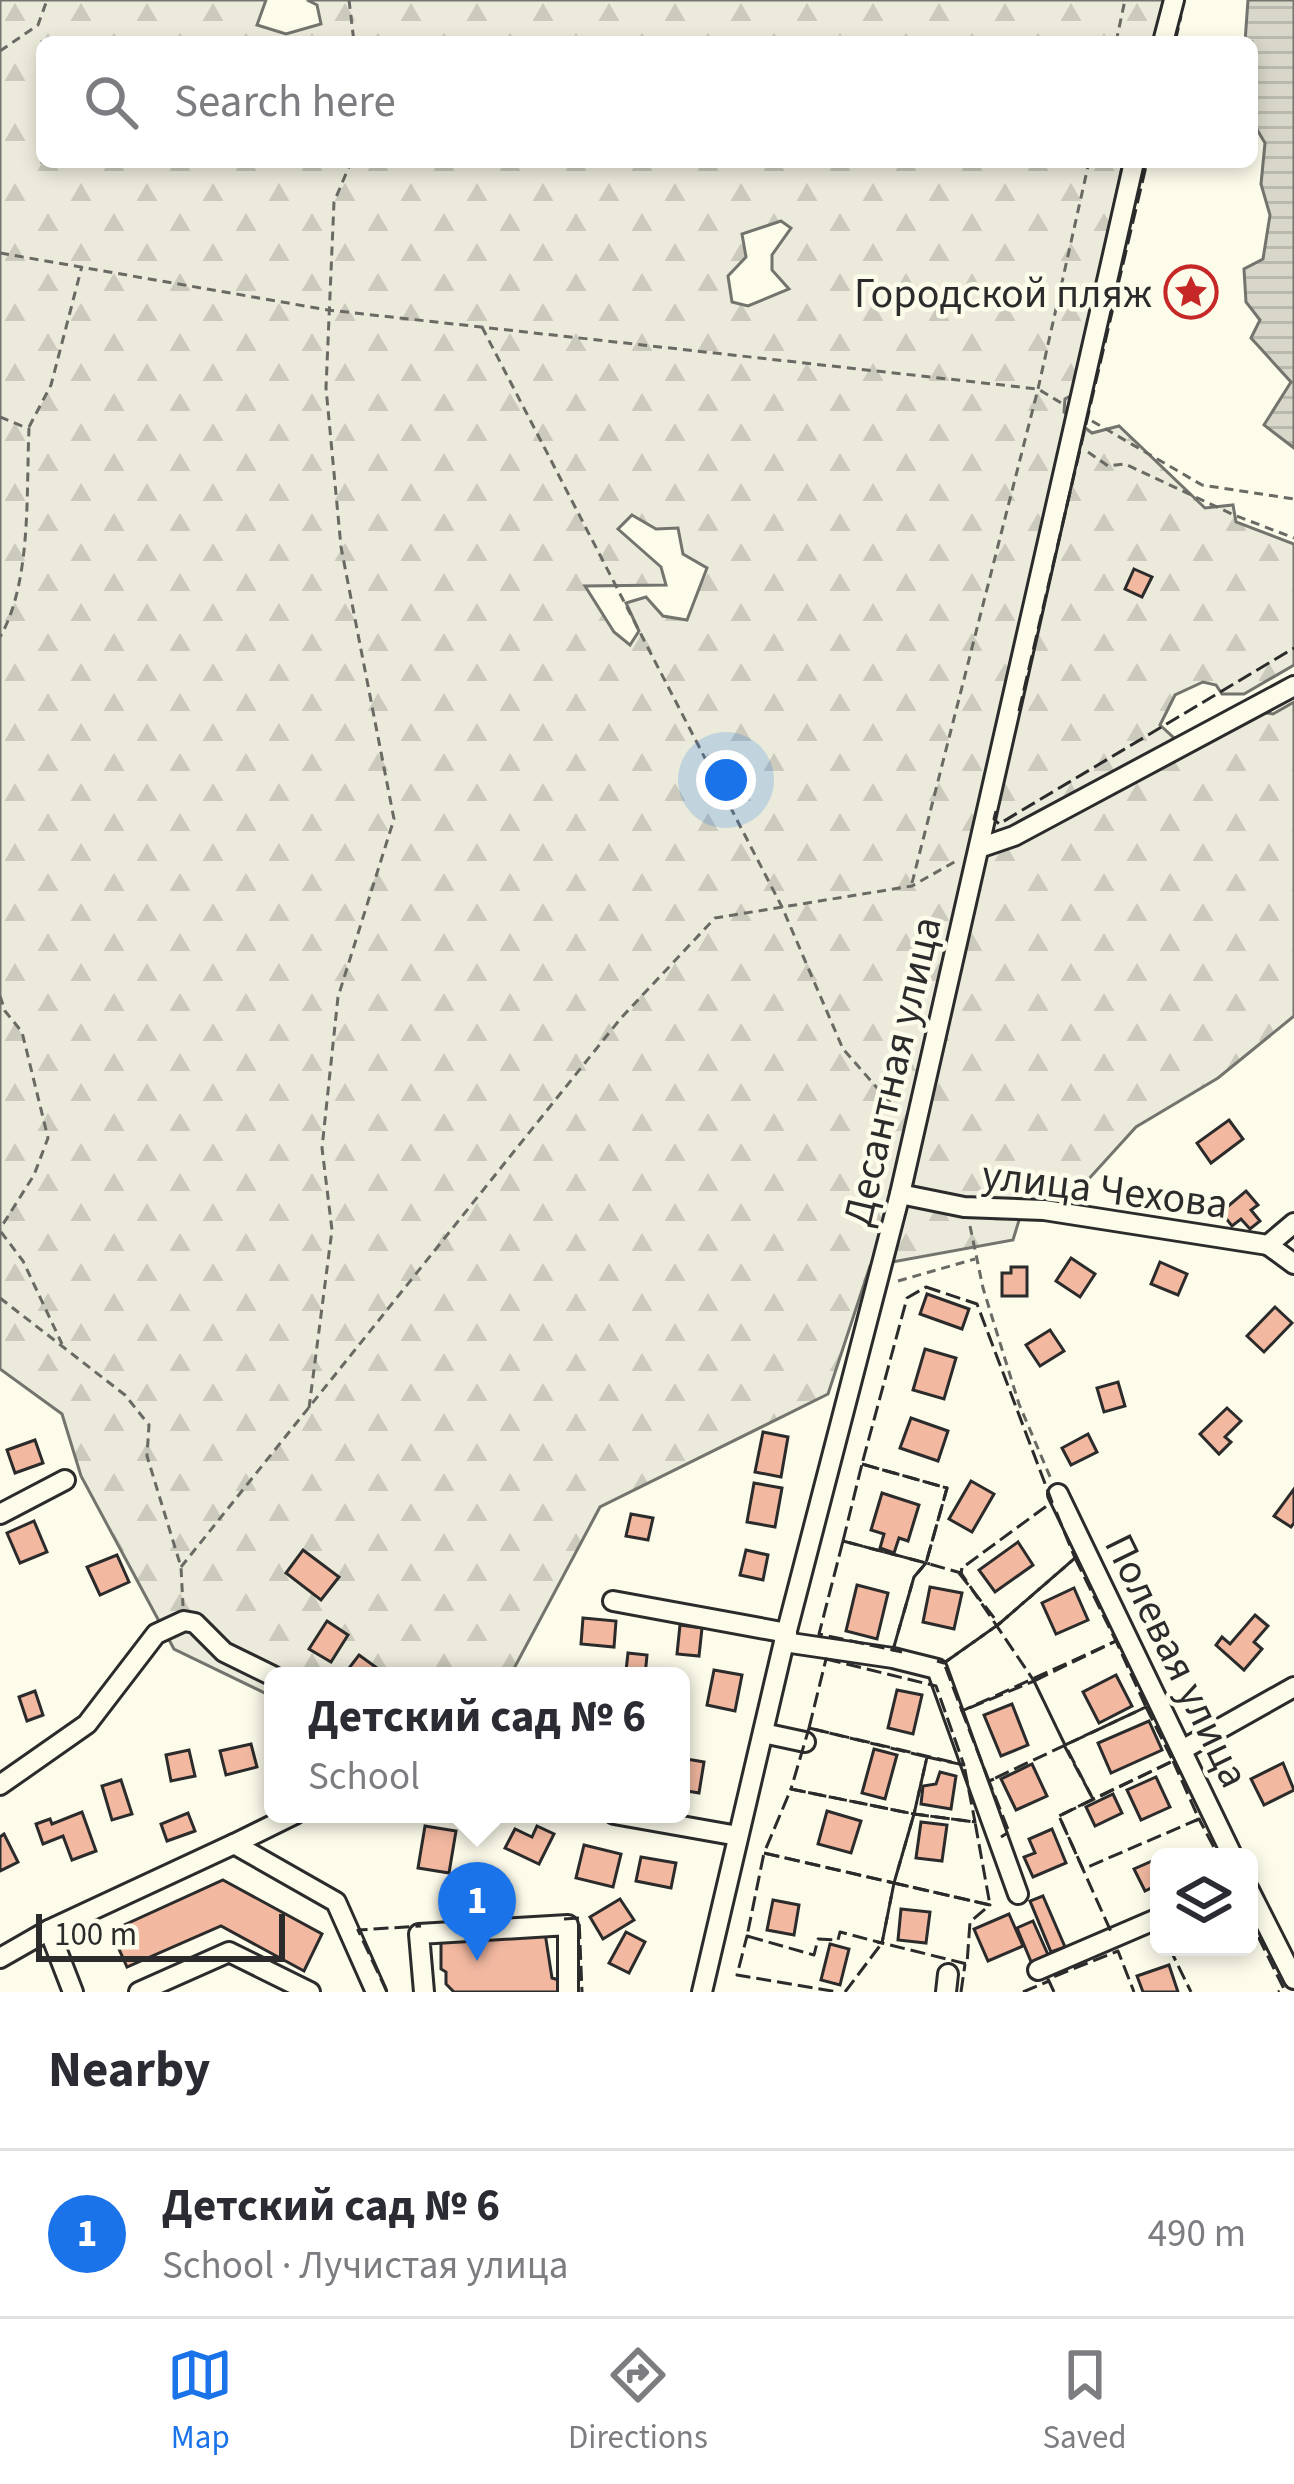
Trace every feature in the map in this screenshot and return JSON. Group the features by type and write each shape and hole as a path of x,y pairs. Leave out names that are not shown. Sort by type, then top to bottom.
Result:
{"street":[{"path":"1165,36 1174,0"},
{"name":"Десантная улица","path":"702,1992 785,1637 900,1194 1133,168"},
{"path":"979,848 1014,836 1294,686"},
{"name":"улица Чехова","path":"900,1194 964,1207 1044,1210 1268,1245 1294,1223"},
{"path":"1268,1245 1294,1264"},
{"path":"0,1514 65,1480"},
{"name":"Полевая улица","path":"1058,1494 1229,1848"},
{"path":"613,1601 937,1669 1018,1894"},
{"path":"0,1785 87,1724 156,1634 184,1621 195,1623 224,1652 264,1672"},
{"path":"1182,1750 1294,1687"},
{"path":"763,1733 805,1742"},
{"path":"0,1958 49,1930 277,1823"},
{"path":"665,1823 739,1836"},
{"path":"235,1844 336,1902 376,1992"},
{"path":"1258,1908 1294,1979"},
{"path":"1038,1970 1150,1922"},
{"path":"424,1992 419,1934 568,1925 568,1992"},
{"path":"49,1930 73,1992"},
{"path":"140,1992 229,1952 310,1992"}],"path":[{"path":"0,51 38,25 47,0"},
{"path":"349,0 353,36"},
{"path":"1117,36 1125,0"},
{"path":"309,1408 332,1231 322,1148 338,997 394,819 341,547 326,388 334,202 349,168"},
{"path":"912,886 1038,388 1088,168"},
{"path":"0,253 328,310 1038,388 1202,485 1294,499"},
{"path":"0,637 11,618 26,520 28,429 51,385 83,265"},
{"path":"482,327 782,907 843,1049 914,1130"},
{"path":"0,417 28,429"},
{"path":"1071,440 1108,466 1124,464 1294,538"},
{"path":"182,1567 621,1018 716,917 912,886 979,848"},
{"path":"0,996 22,1032 48,1138 34,1175 0,1230 23,1261 63,1347"},
{"path":"964,1207 1019,1404 1058,1494"},
{"path":"881,1271 895,1281 979,1258"},
{"path":"0,1298 124,1395 149,1425 147,1456 182,1567 184,1621"}],"green space":[{"path":"0,0 266,0 257,25 286,34 321,24 317,5 307,0 1164,0 1155,36 36,36 36,168 1122,168 1074,394 1065,399 1064,412 1092,433 1119,426 1205,508 1233,505 1236,522 1294,544 1294,665 1244,694 1222,694 1216,685 1203,682 1175,695 1160,725 1174,738 1169,744 1246,710 1273,714 1294,702 1294,1016 1218,1078 1136,1127 1086,1182 1024,1204 1013,1240 870,1266 828,1394 600,1507 515,1667 264,1667 264,1693 174,1649 81,1476 62,1414 0,1369","holes":["781,221 791,228 772,255 772,270 789,289 748,306 732,302 728,276 746,257 742,234","632,515 656,529 678,528 683,554 707,568 687,620 663,616 646,597 626,603 639,631 630,645 614,632 585,586 666,585 661,567 618,529"]}],"shaded area":[{"path":"1248,0 1294,0 1294,448 1264,425 1291,382 1251,338 1260,320 1246,302 1244,269 1263,259 1270,215 1261,184 1265,143 1258,131 1258,36 1245,36"}],"building":[{"path":"1134,569 1152,577 1142,597 1125,589"},
{"path":"1229,1120 1243,1139 1211,1163 1197,1143"},
{"path":"1246,1191 1258,1205 1251,1210 1260,1221 1250,1229 1241,1219 1232,1226 1221,1212"},
{"path":"1071,1258 1095,1274 1080,1297 1056,1281"},
{"path":"1160,1262 1187,1274 1178,1295 1151,1284"},
{"path":"1011,1267 1027,1267 1027,1296 1002,1296 1002,1273 1011,1273"},
{"path":"927,1294 969,1309 962,1329 920,1314"},
{"path":"1275,1307 1292,1323 1264,1352 1247,1336"},
{"path":"1050,1330 1064,1351 1040,1366 1026,1345"},
{"path":"925,1349 956,1358 944,1399 913,1390"},
{"path":"1118,1382 1125,1406 1104,1412 1097,1388"},
{"path":"1227,1408 1241,1421 1225,1437 1231,1442 1219,1454 1200,1434"},
{"path":"911,1418 948,1431 938,1461 900,1448"},
{"path":"763,1432 788,1437 781,1477 755,1472"},
{"path":"1088,1434 1097,1452 1071,1465 1062,1448"},
{"path":"35,1440 43,1463 15,1473 7,1450"},
{"path":"971,1481 994,1494 972,1532 949,1519"},
{"path":"754,1483 782,1488 775,1527 747,1522"},
{"path":"1294,1489 1294,1523 1291,1527 1274,1516"},
{"path":"882,1493 919,1505 908,1541 899,1538 894,1553 880,1548 884,1534 871,1530"},
{"path":"631,1514 653,1518 648,1540 626,1536"},
{"path":"34,1521 47,1552 20,1563 7,1533"},
{"path":"1018,1542 1033,1565 995,1592 979,1570"},
{"path":"303,1550 339,1577 321,1600 286,1573"},
{"path":"746,1550 768,1555 763,1580 740,1575"},
{"path":"117,1555 129,1582 100,1595 87,1567"},
{"path":"857,1585 888,1593 877,1639 846,1631"},
{"path":"930,1587 962,1593 954,1629 923,1622"},
{"path":"1074,1588 1088,1620 1056,1634 1042,1603"},
{"path":"1255,1615 1268,1626 1254,1642 1262,1649 1244,1670 1216,1645 1222,1637 1230,1644"},
{"path":"583,1618 616,1621 614,1647 581,1644"},
{"path":"327,1621 348,1635 331,1662 309,1649"},
{"path":"680,1625 702,1628 699,1656 677,1654"},
{"path":"628,1653 647,1655 646,1667 626,1667"},
{"path":"359,1655 376,1667 350,1667"},
{"path":"714,1670 742,1675 735,1711 707,1705"},
{"path":"1116,1675 1132,1706 1099,1723 1083,1692"},
{"path":"897,1690 922,1695 913,1734 888,1728"},
{"path":"35,1691 43,1715 27,1721 19,1697"},
{"path":"1012,1704 1028,1745 1001,1756 984,1715"},
{"path":"1149,1721 1162,1750 1111,1773 1098,1743"},
{"path":"251,1744 257,1767 226,1775 220,1751"},
{"path":"874,1749 897,1755 885,1799 862,1793"},
{"path":"189,1750 195,1776 171,1781 166,1755"},
{"path":"690,1760 704,1762 699,1793 690,1792"},
{"path":"1283,1763 1294,1790 1264,1805 1251,1779"},
{"path":"1032,1764 1047,1796 1016,1810 1001,1779"},
{"path":"940,1772 956,1776 951,1809 921,1804 923,1786 936,1784"},
{"path":"1156,1777 1170,1807 1141,1820 1127,1790"},
{"path":"121,1780 132,1814 112,1820 102,1786"},
{"path":"1113,1794 1122,1813 1095,1826 1086,1807"},
{"path":"827,1811 861,1821 851,1853 818,1844"},
{"path":"82,1812 96,1851 72,1860 63,1836 43,1844 36,1824 50,1819 52,1824"},
{"path":"188,1813 195,1831 167,1841 161,1824"},
{"path":"921,1822 947,1825 942,1861 916,1858"},
{"path":"425,1826 456,1831 449,1873 418,1868"},
{"path":"537,1826 554,1834 539,1864 505,1848 515,1829 532,1837"},
{"path":"1052,1829 1066,1863 1033,1877 1024,1857 1035,1853 1029,1839"},
{"path":"4,1834 18,1862 0,1871 0,1837"},
{"path":"584,1845 621,1854 613,1887 576,1878"},
{"path":"641,1857 676,1863 671,1888 636,1881"},
{"path":"1150,1862 1150,1888 1145,1891 1134,1869"},
{"path":"223,1880 322,1934 304,1971 221,1926 127,1967 111,1931"},
{"path":"1043,1896 1065,1947 1051,1952 1030,1901"},
{"path":"620,1899 634,1920 603,1939 590,1917"},
{"path":"773,1900 799,1905 794,1935 767,1930"},
{"path":"901,1909 930,1912 926,1943 898,1940"},
{"path":"1009,1914 1023,1946 988,1961 974,1929"},
{"path":"1033,1921 1049,1957 1032,1964 1017,1928"},
{"path":"626,1932 645,1942 629,1973 609,1963"},
{"path":"545,1933 552,1978 559,1980 560,1992 454,1992 446,1984 441,1941"},
{"path":"830,1944 849,1949 840,1985 821,1980"},
{"path":"1169,1965 1178,1992 1143,1992 1137,1976"}],"fence":[{"path":"1176,36 1181,16"},
{"path":"1118,285 1146,168"},
{"path":"1019,711 1113,308"},
{"path":"996,811 994,819 999,824 1294,648"},
{"path":"926,1287 977,1304 1052,1502 961,1573 926,1563 947,1488 862,1464 907,1298 926,1287"},
{"path":"862,1464 947,1488 926,1563 843,1541 862,1464"},
{"path":"937,1661 944,1663 999,1624 1075,1558 1055,1509"},
{"path":"843,1541 926,1563 914,1577 893,1650 819,1634 843,1541"},
{"path":"1075,1558 1116,1641 962,1711 944,1663 999,1624 1075,1558"},
{"path":"902,1652 893,1650 914,1577 930,1564"},
{"path":"962,1568 1034,1681"},
{"path":"959,1573 999,1624"},
{"path":"1065,1745 1034,1681 962,1711 989,1781 1146,1707 1116,1641 1034,1681 1065,1745"},
{"path":"826,1659 936,1686 964,1765 809,1728 826,1659"},
{"path":"1146,1707 1173,1761 1093,1799 1065,1745 1146,1707"},
{"path":"809,1728 927,1757 914,1814 791,1789 809,1728"},
{"path":"1064,1745 1093,1799 1059,1816 1112,1934"},
{"path":"927,1757 964,1765 975,1822 914,1814 927,1757"},
{"path":"1173,1761 1199,1819 1083,1869 1059,1816 1173,1761"},
{"path":"994,1779 989,1781 1009,1832 1001,1837"},
{"path":"791,1789 914,1814 894,1883 764,1853 791,1789"},
{"path":"914,1814 975,1822 990,1905 894,1883 914,1814"},
{"path":"1195,1821 1199,1819 1214,1848"},
{"path":"764,1853 894,1883 882,1943 840,1932 838,1940 818,1939 814,1955 747,1936 764,1853"},
{"path":"894,1883 990,1905 970,1922 967,1964 882,1943 894,1883"},
{"path":"564,1919 579,1918 582,1992"},
{"path":"387,1992 358,1930 421,1926"},
{"path":"1258,1936 1284,1989 1278,1992"},
{"path":"750,1937 737,1975 838,1992"},
{"path":"845,1992 882,1943 877,1942"},
{"path":"1054,1992 1048,1979 1118,1951 1134,1992"},
{"path":"1173,1956 1191,1992"},
{"path":"961,1992 965,1964"},
{"path":"1023,1992 1049,1981"}],"place":[{"name":"Городской пляж","path":"1191,292"},
{"name":"Детский сад № 6","path":"477,1961"}]}
